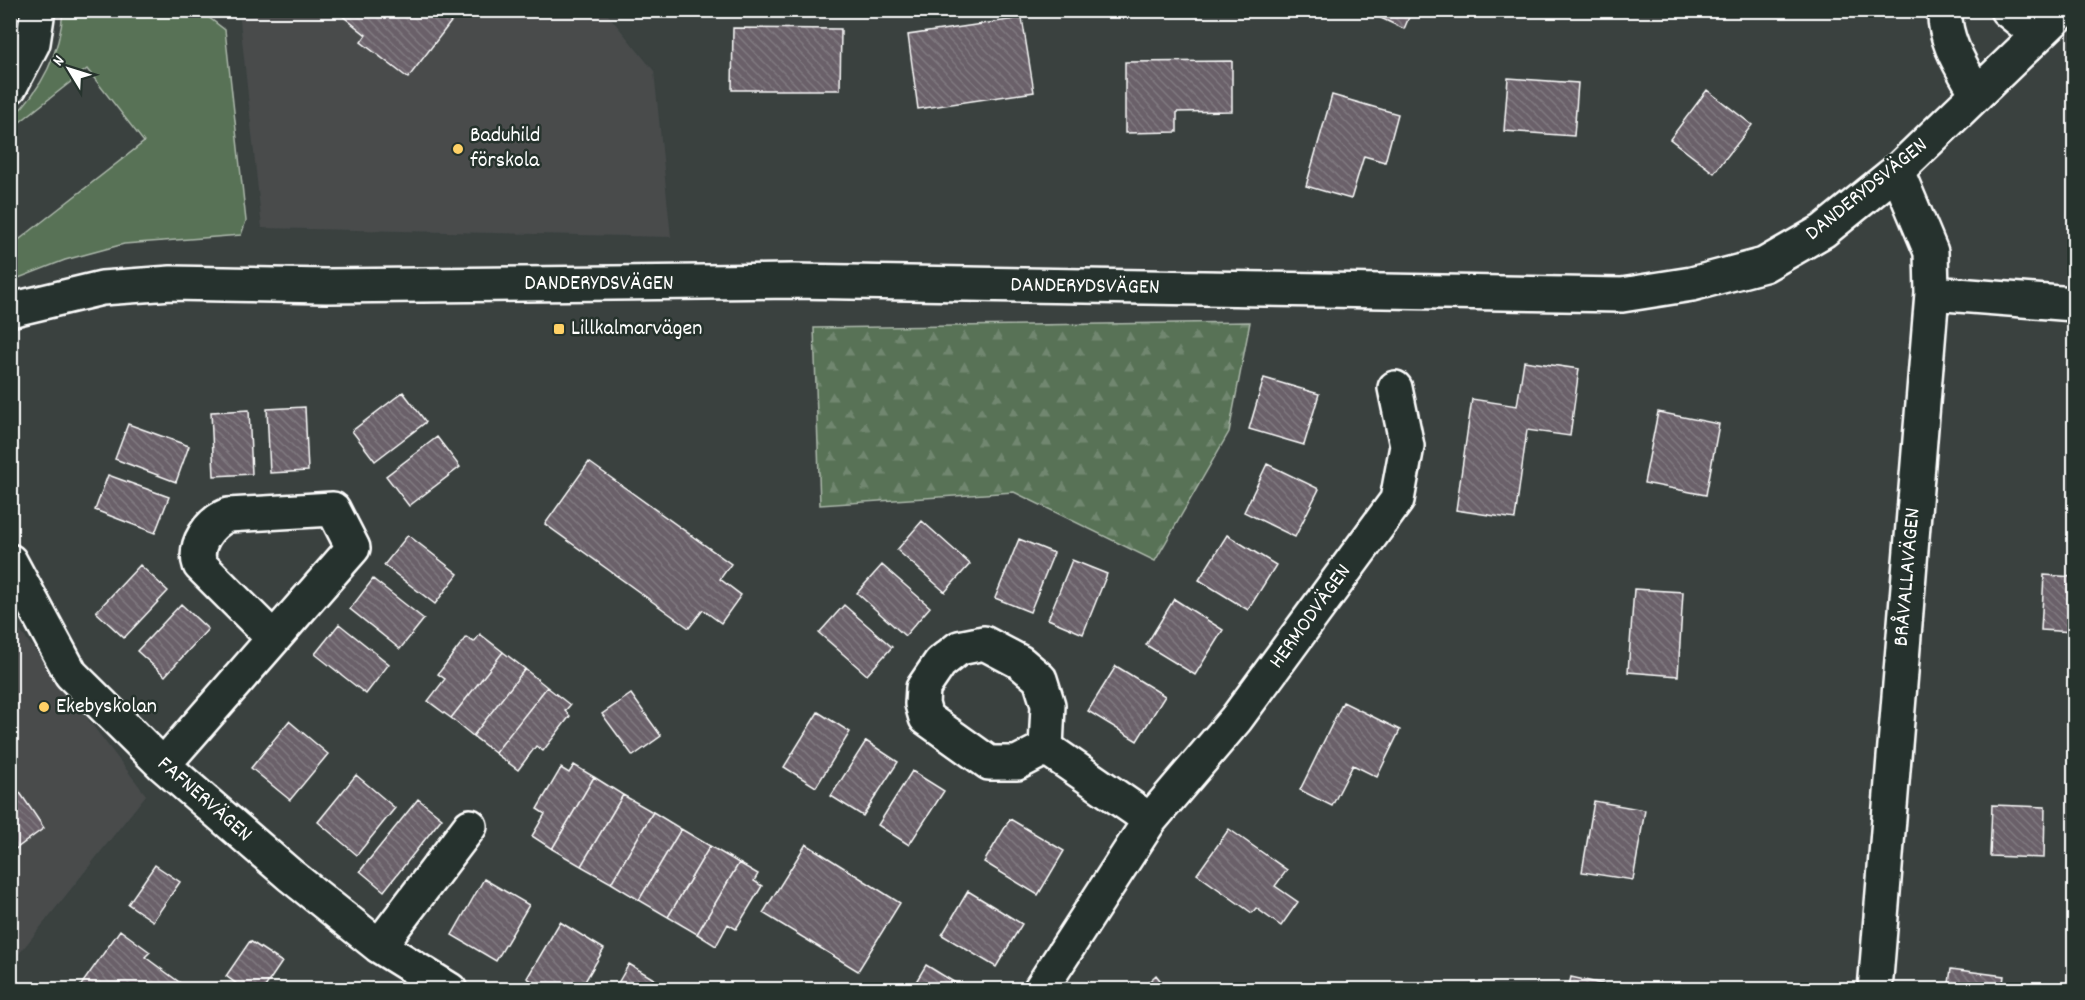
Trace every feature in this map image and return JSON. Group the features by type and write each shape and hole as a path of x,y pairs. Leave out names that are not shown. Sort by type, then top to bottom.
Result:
{"street":[{"path":"10,87 33,43 38,10"},
{"path":"1945,10 1944,25 1958,61 1977,94"},
{"path":"2007,10 2038,35"},
{"name":"DANDERYDSVÄGEN","path":"10,310 102,288 171,283 337,286 794,281 1622,295 1692,284 1764,265 1823,231 1897,171 2064,10"},
{"name":"BRÅVALLAVÄGEN","path":"1875,990 1932,293 1931,252 1897,171"},
{"path":"1932,293 2074,304"},
{"name":"HERMODVÄGEN","path":"1040,990 1150,820 1236,719 1396,500 1407,446 1395,388"},
{"path":"163,765 352,548 333,509 228,515 219,519 202,539 198,558 201,566 273,638"},
{"name":"FAFNERVÄGEN","path":"10,561 71,674 163,765 290,875 379,946 450,990"},
{"path":"1046,748 1150,820"},
{"path":"379,946 471,826"}],"shaded area":[{"name":"Baduhild förskola","path":"239,11 605,11 654,71 671,237 262,228"},
{"name":"Ekebyskolan","path":"11,619 146,795 11,964"}],"green space":[{"path":"199,10 225,30 246,221 241,235 124,244 65,260 11,281 11,246 144,142 87,69 11,129 11,119 31,96 47,70 58,42 63,11"},
{"path":"1250,322 1229,432 1155,561 1014,492 820,505 814,328"}],"building":[{"path":"335,10 460,10 408,78 361,42 366,35"},
{"path":"1364,10 1412,10 1404,29"},
{"path":"1022,18 1034,92 918,109 908,35"},
{"path":"733,28 841,29 840,90 732,90"},
{"path":"1232,61 1232,111 1177,112 1177,132 1125,133 1125,62"},
{"path":"1508,78 1578,83 1574,136 1504,131"},
{"path":"1707,90 1752,125 1714,173 1670,139"},
{"path":"1332,95 1398,114 1385,162 1364,156 1351,199 1306,186"},
{"path":"1524,361 1579,369 1570,436 1527,430 1515,519 1456,510 1472,399 1517,406"},
{"path":"1264,378 1319,394 1304,445 1249,429"},
{"path":"403,392 426,422 375,461 352,431"},
{"path":"305,407 308,471 270,473 267,409"},
{"path":"249,410 252,474 214,476 211,412"},
{"path":"1658,412 1719,424 1706,495 1644,483"},
{"path":"128,424 189,446 176,482 115,459"},
{"path":"437,437 460,467 409,506 386,476"},
{"path":"589,462 731,564 720,579 741,595 721,623 703,610 689,628 545,524"},
{"path":"1267,464 1319,489 1295,537 1244,512"},
{"path":"108,475 169,497 155,533 95,510"},
{"path":"922,521 970,564 945,592 897,550"},
{"path":"408,535 458,574 435,604 384,565"},
{"path":"1227,535 1276,565 1248,610 1199,580"},
{"path":"1019,539 1054,553 1030,612 995,598"},
{"path":"1072,560 1107,574 1083,634 1048,619"},
{"path":"140,565 168,591 124,638 96,612"},
{"path":"882,565 930,607 905,636 857,593"},
{"path":"2044,575 2074,577 2074,632 2041,630"},
{"path":"373,579 424,619 400,649 350,609"},
{"path":"1634,589 1683,592 1678,676 1628,672"},
{"path":"1174,599 1223,630 1195,675 1146,645"},
{"path":"181,604 208,629 165,676 137,651"},
{"path":"844,605 892,647 867,675 819,633"},
{"path":"339,624 389,664 366,694 315,654"},
{"path":"480,634 503,652 451,718 428,701 445,679 438,674 466,637 474,642"},
{"path":"503,652 525,669 473,736 451,718"},
{"path":"1116,666 1165,696 1137,741 1088,711"},
{"path":"525,669 547,687 495,753 473,736"},
{"path":"547,687 570,705 565,711 570,716 543,751 536,746 518,770 495,753"},
{"path":"631,694 661,736 633,756 602,714"},
{"path":"1343,702 1400,730 1377,777 1353,765 1332,806 1300,790"},
{"path":"818,712 850,732 816,787 784,767"},
{"path":"289,721 328,754 290,800 251,768"},
{"path":"866,741 898,762 863,816 831,796"},
{"path":"574,765 594,777 552,849 532,836 545,814 537,809 561,768 569,773"},
{"path":"912,771 944,791 909,845 878,825"},
{"path":"356,775 395,808 357,855 318,822"},
{"path":"594,777 623,795 581,866 552,849"},
{"path":"10,778 44,828 10,853"},
{"path":"623,795 653,812 611,883 581,866"},
{"path":"418,799 442,818 384,891 360,871"},
{"path":"1594,801 1645,810 1633,880 1582,872"},
{"path":"1992,805 2045,807 2044,858 1990,856"},
{"path":"653,812 681,829 639,900 611,883"},
{"path":"1010,819 1064,851 1038,895 984,862"},
{"path":"681,829 710,846 668,917 639,900"},
{"path":"1229,829 1287,870 1275,886 1298,902 1281,926 1256,908 1252,913 1197,874"},
{"path":"806,844 900,903 858,971 763,913"},
{"path":"710,846 739,863 697,934 668,917"},
{"path":"739,863 758,874 754,881 762,886 736,929 728,924 716,946 697,934"},
{"path":"155,865 180,882 153,921 128,904"},
{"path":"484,879 529,905 496,961 452,935"},
{"path":"968,891 1022,924 996,967 942,935"},
{"path":"560,922 604,949 580,990 546,990 527,978"},
{"path":"120,930 150,952 145,957 190,990 87,990 81,985"},
{"path":"250,941 282,962 263,990 245,990 226,976"},
{"path":"629,964 672,990 614,990"},
{"path":"926,965 967,990 911,990"},
{"path":"1951,969 2004,976 2002,990 1948,990"},
{"path":"1156,975 1168,990 1140,990"},
{"path":"1571,977 1629,990 1568,990"}],"place":[{"name":"Baduhild förskola","path":"458,149"},
{"name":"Lillkalmarvägen","path":"559,329"},
{"name":"Ekebyskolan","path":"44,707"}]}
